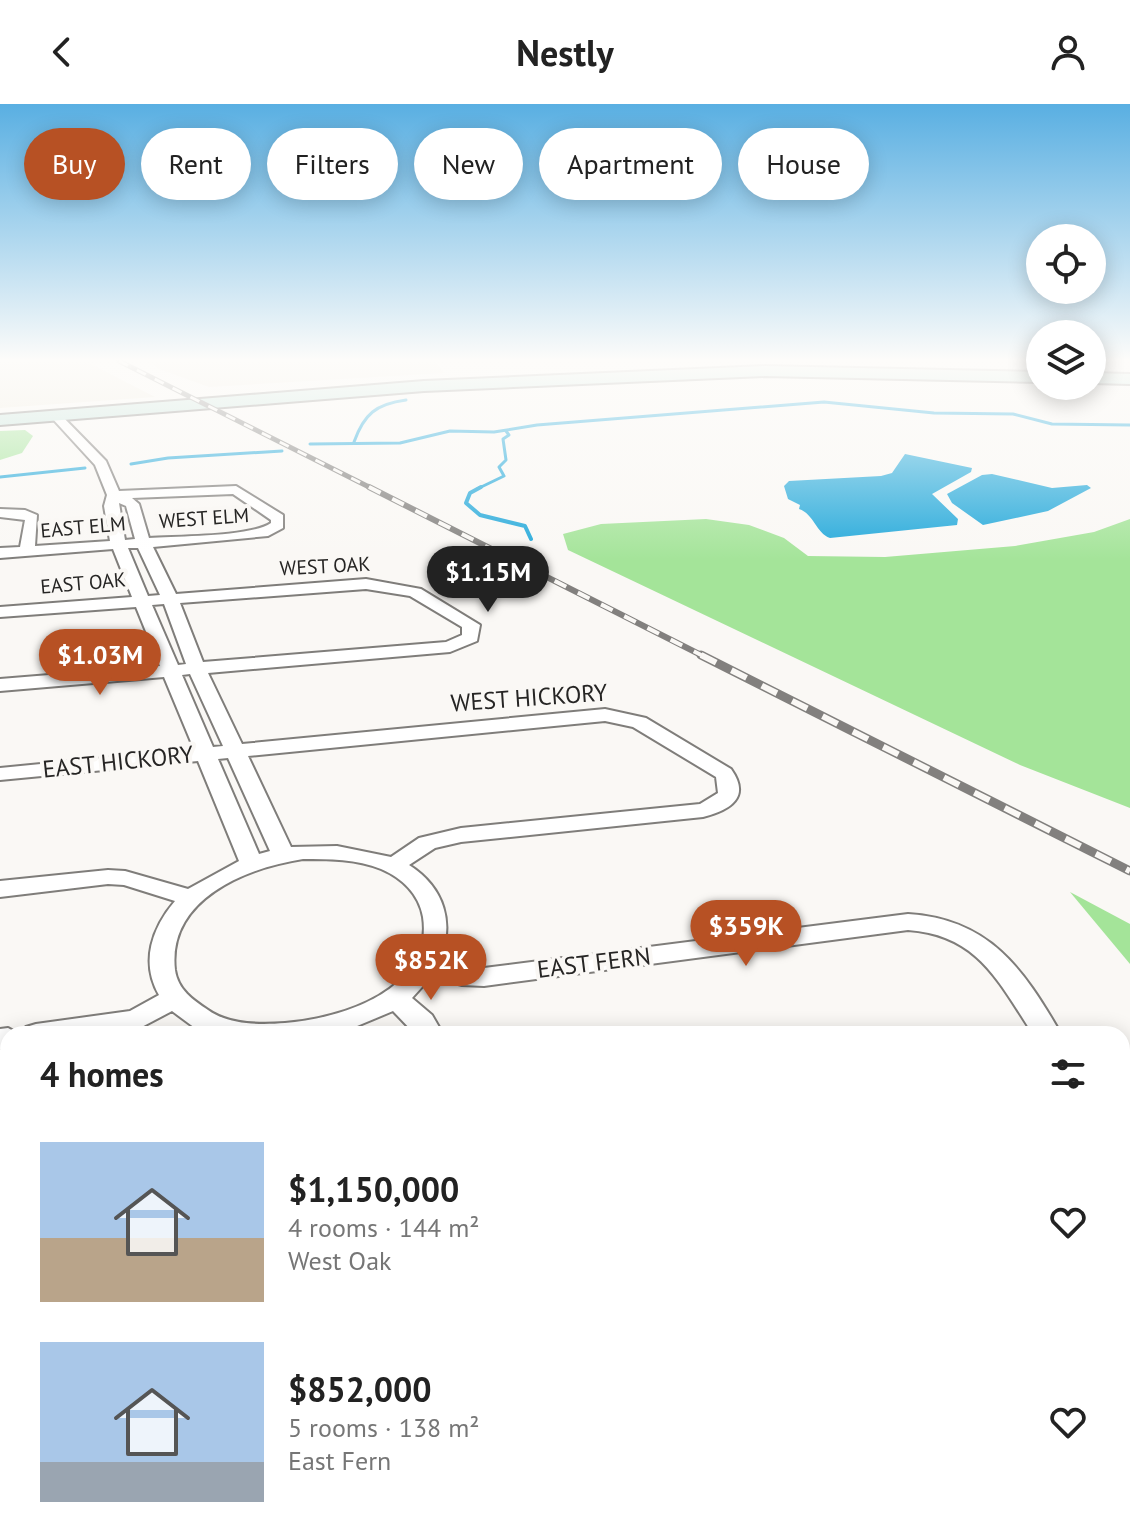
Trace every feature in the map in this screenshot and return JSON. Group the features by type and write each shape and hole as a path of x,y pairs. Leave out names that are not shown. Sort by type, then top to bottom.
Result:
{"street":[{"path":"67,428 101,464 114,495 111,506 118,543 251,863"},
{"name":"WEST ELM","path":"114,495 236,490 278,518 278,525 268,532 143,542"},
{"path":"114,495 132,504 143,542 170,598 196,667 283,854"},
{"name":"EAST ELM","path":"0,513 25,514 32,518 27,551"},
{"name":"EAST ELM","path":"0,553 143,542"},
{"name":"WEST OAK","path":"170,598 366,584 390,586 415,592 471,625 471,637 450,647 196,667"},
{"name":"EAST OAK","path":"0,612 170,598"},
{"path":"0,685 196,667"},
{"name":"WEST HICKORY","path":"236,750 605,715 639,722 724,773 729,780 731,791 727,799 703,810 461,835 427,843 393,866"},
{"name":"EAST HICKORY","path":"0,774 236,750"},
{"path":"202,1026 173,999 163,974 163,947 173,920 210,884 251,863 283,854 330,852 366,857 393,866 416,882 432,905 436,936 426,967 415,983 395,998 355,1018 329,1026"},
{"path":"0,889 108,877 125,878 193,898"},
{"name":"EAST FERN","path":"426,967 462,976 484,977 908,922 933,923 963,932 989,951 1041,1026"},
{"path":"395,998 424,1026"},
{"path":"93,1026 136,1020 173,999"}],"green space":[{"path":"25,430 33,436 22,453 0,460 0,431"},
{"path":"706,519 749,525 784,538 808,556 885,557 1015,546 1094,532 1130,519 1130,808 1020,765 568,550 563,534 601,524"},
{"path":"1070,892 1130,924 1130,964"}],"water":[{"path":"905,454 972,468 971,472 932,494 958,519 957,525 830,538 799,509 800,505 788,499 784,486 789,481 881,476 892,473"},
{"path":"992,474 1052,488 1087,485 1091,488 1048,511 983,525 952,503 947,494 982,475"}],"waterway":[{"path":"354,442 360,428"},
{"path":"310,444 400,443 450,431 494,432 519,428"},
{"path":"480,488 504,476 499,467 506,460 503,439 509,435 506,431"},
{"path":"131,464 168,458 282,451"},
{"path":"0,477 85,468"},
{"path":"480,488 470,493 466,503 480,515 525,526 531,539"}],"railway":[{"path":"252,428 373,489"},
{"path":"369,487 705,657"},
{"path":"701,655 1130,871"}]}
